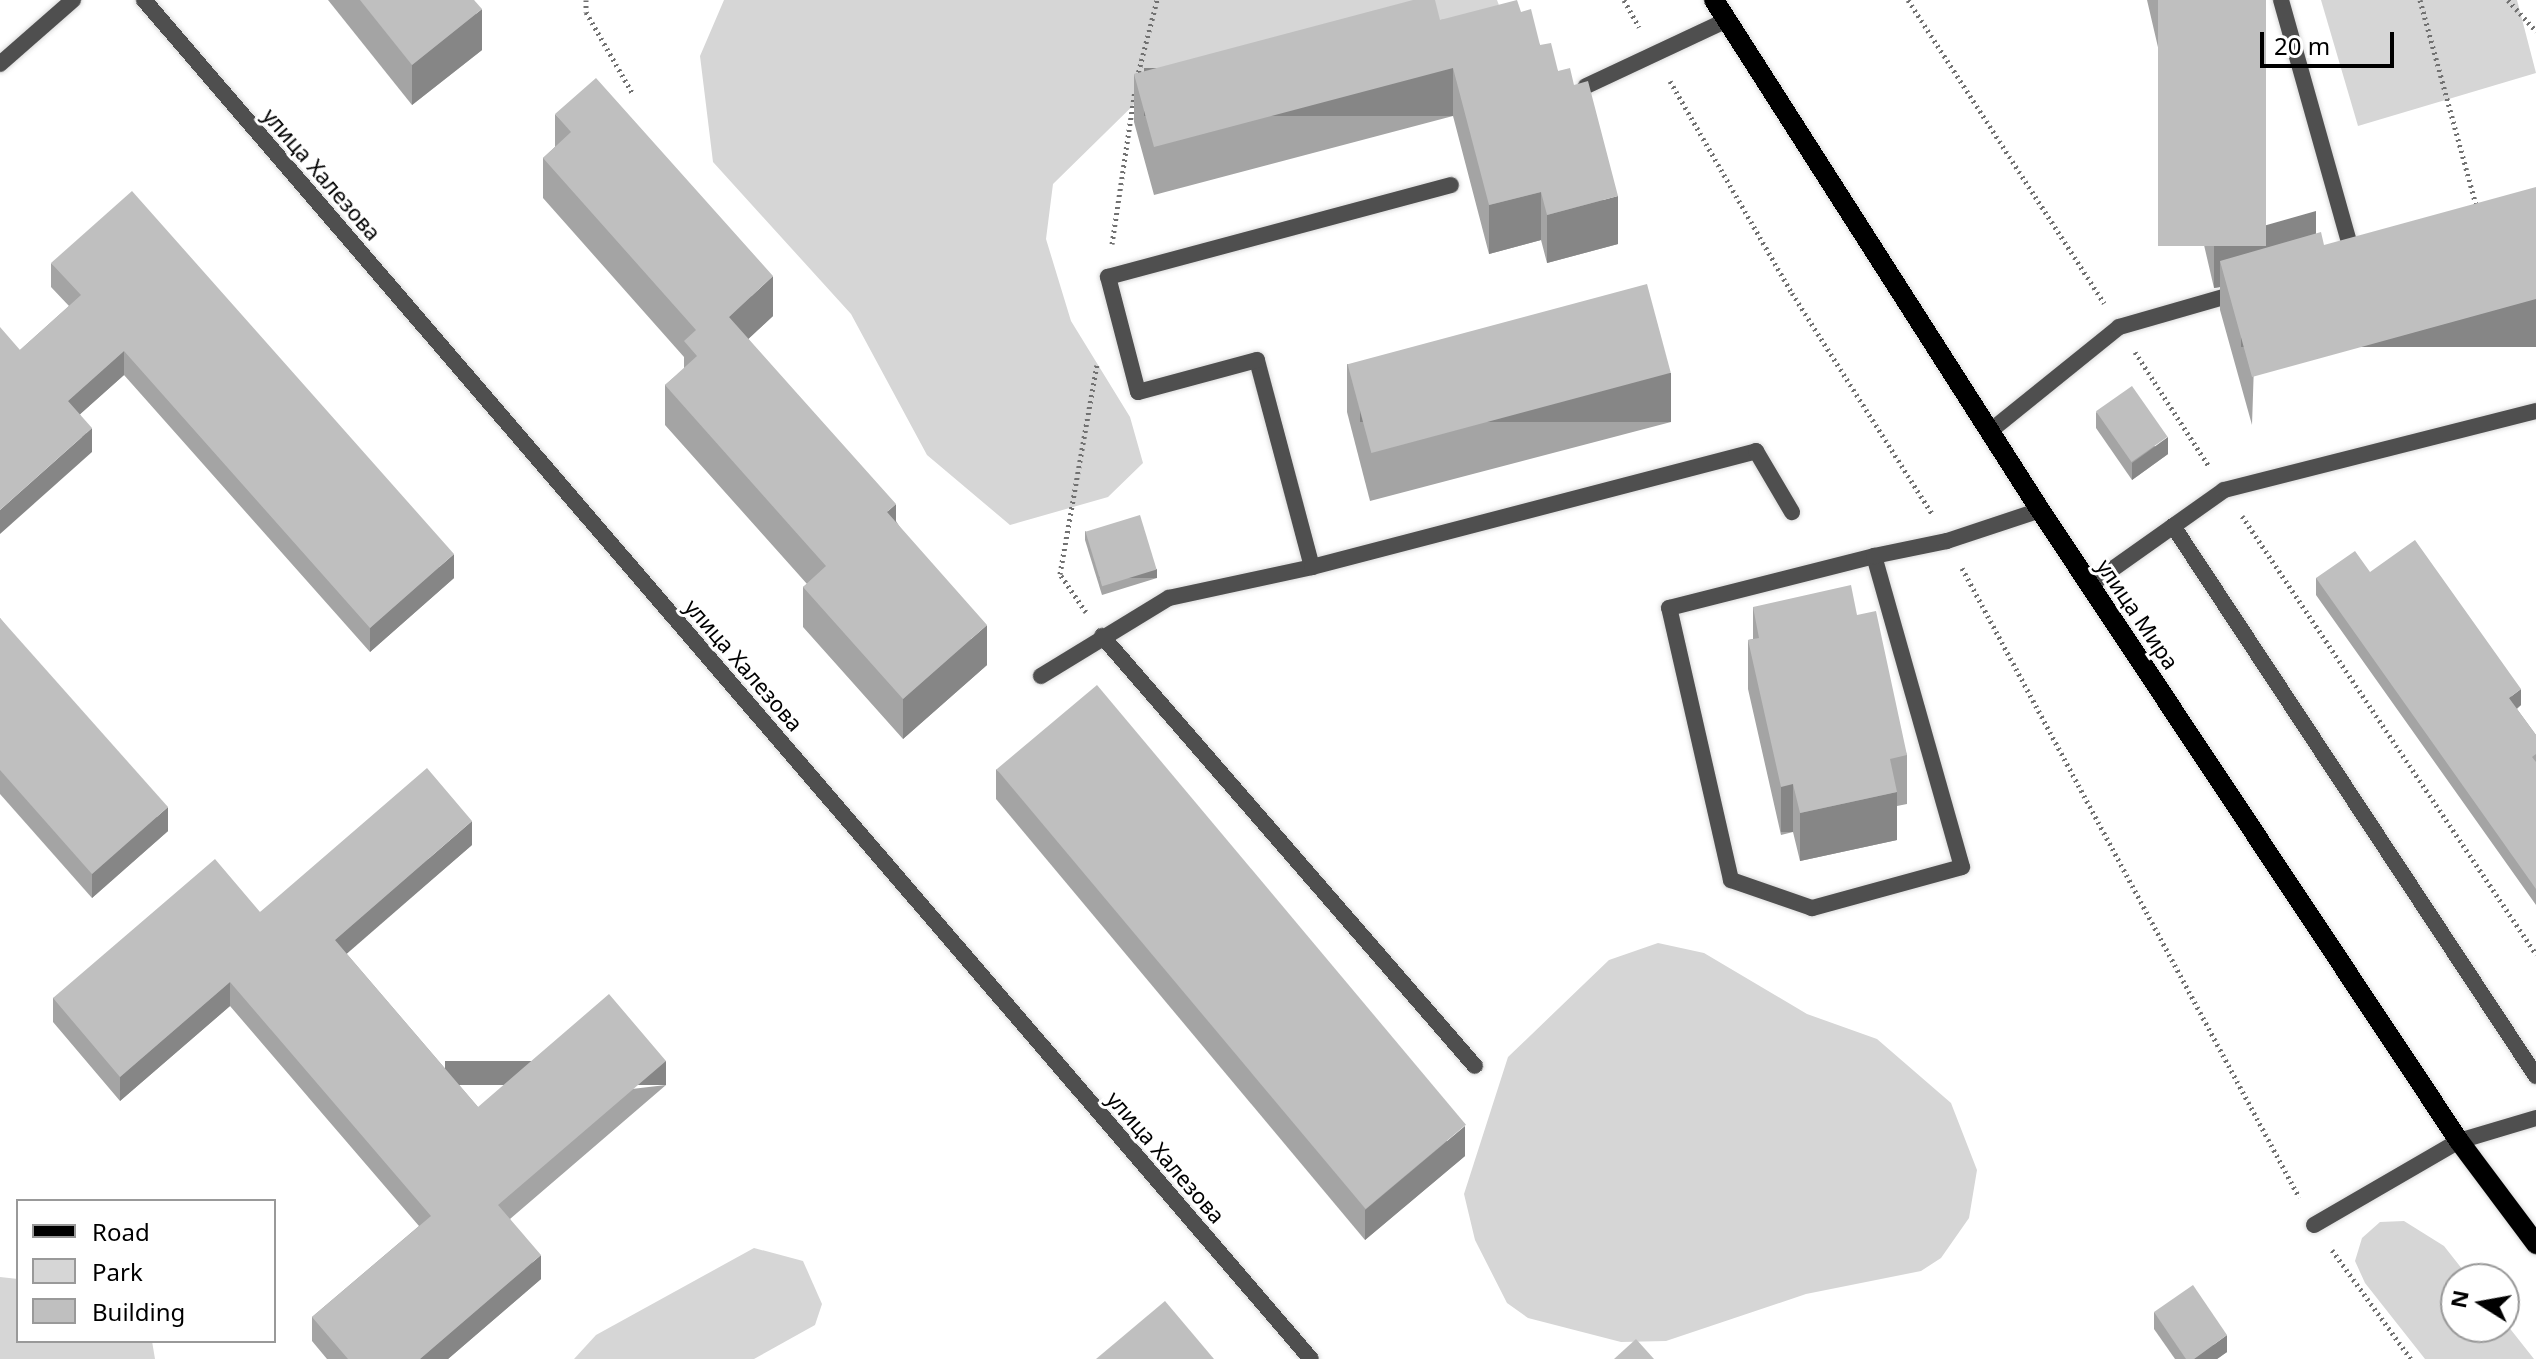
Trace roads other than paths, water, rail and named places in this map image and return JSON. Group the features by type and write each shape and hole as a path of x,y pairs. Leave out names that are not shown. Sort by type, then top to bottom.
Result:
{"main road":[{"name":"улица Мира","path":"1714,0 2040,510 2459,1141 2536,1244"}],"street":[{"path":"0,64 73,0"},
{"name":"улица Халезова","path":"144,0 1311,1359"},
{"path":"2281,0 2353,260"},
{"path":"1586,86 1727,20"},
{"path":"1312,567 1257,360 1138,392 1108,277 1451,185"},
{"path":"1989,432 2119,327 2266,285"},
{"path":"2090,585 2224,490 2536,411"},
{"path":"1041,676 1102,636 1169,598 1312,567 1756,451 1792,512"},
{"path":"1874,556 1962,867 1812,908 1731,880 1669,608 1874,556 1947,541 2040,510"},
{"path":"2173,526 2536,1076"},
{"path":"1102,636 1475,1066"},
{"path":"2314,1225 2459,1141 2536,1118"}]}
